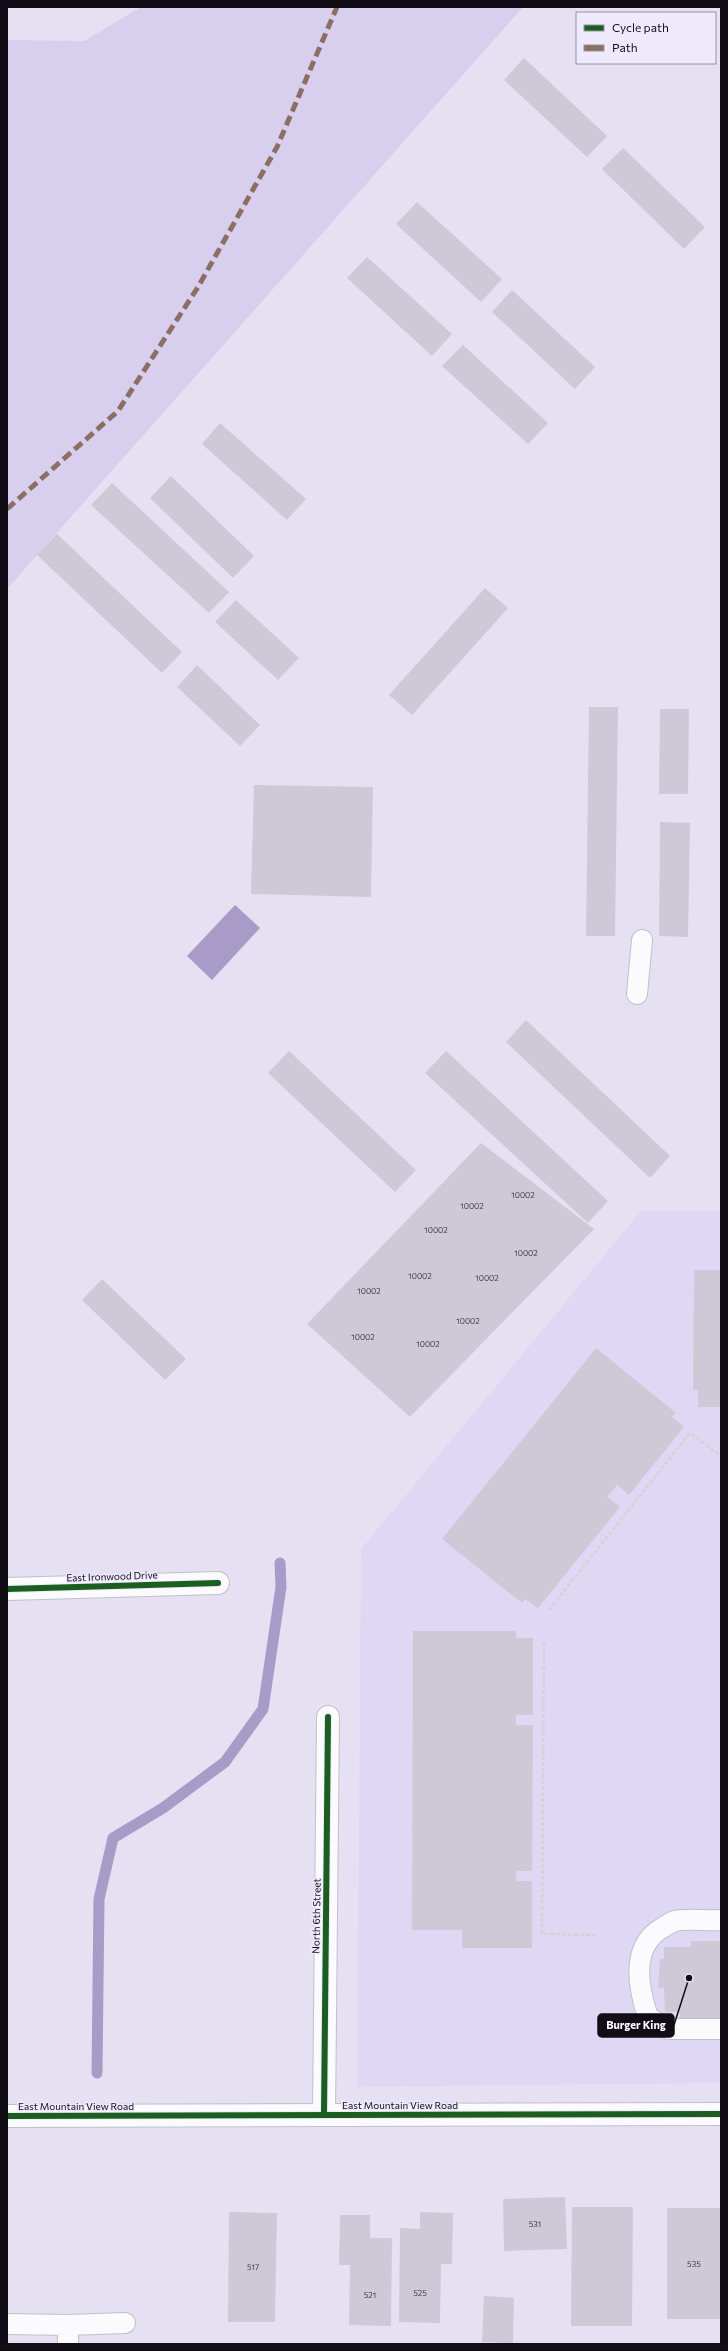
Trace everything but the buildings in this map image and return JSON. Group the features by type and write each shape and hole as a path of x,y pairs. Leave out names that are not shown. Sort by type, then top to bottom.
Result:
{"street":[{"name":"East Ironwood Drive","path":"7,1589 218,1583"},
{"name":"North 6th Street","path":"324,2115 328,1717"},
{"name":"East Mountain View Road","path":"7,2116 721,2114"}],"lane":[{"path":"637,994 642,940"},
{"path":"721,1920 674,1921 653,1933 645,1942 638,1970 641,1996 648,2017 668,2029 721,2029"},
{"path":"7,2324 68,2334 125,2323"}],"path":[{"path":"549,1610 690,1433 721,1456"},
{"path":"544,1642 542,1934 596,1935"}],"shaded area":[{"path":"141,7 523,7 7,589 7,40 84,41"},
{"path":"235,905 260,928 212,980 187,956"},
{"path":"641,1211 721,1211 721,2083 357,2087 361,1549"}],"waterway":[{"path":"97,2073 99,1899 113,1838 163,1808 225,1762 263,1709 281,1587 280,1563"}],"marked path":[{"path":"7,509 118,411 198,287 277,147 337,7"}],"cycle path":[{"path":"7,1589 218,1583"},
{"path":"324,2115 328,1717"},
{"path":"7,2116 721,2114"}],"place":[{"name":"Burger King","path":"689,1978"}]}
